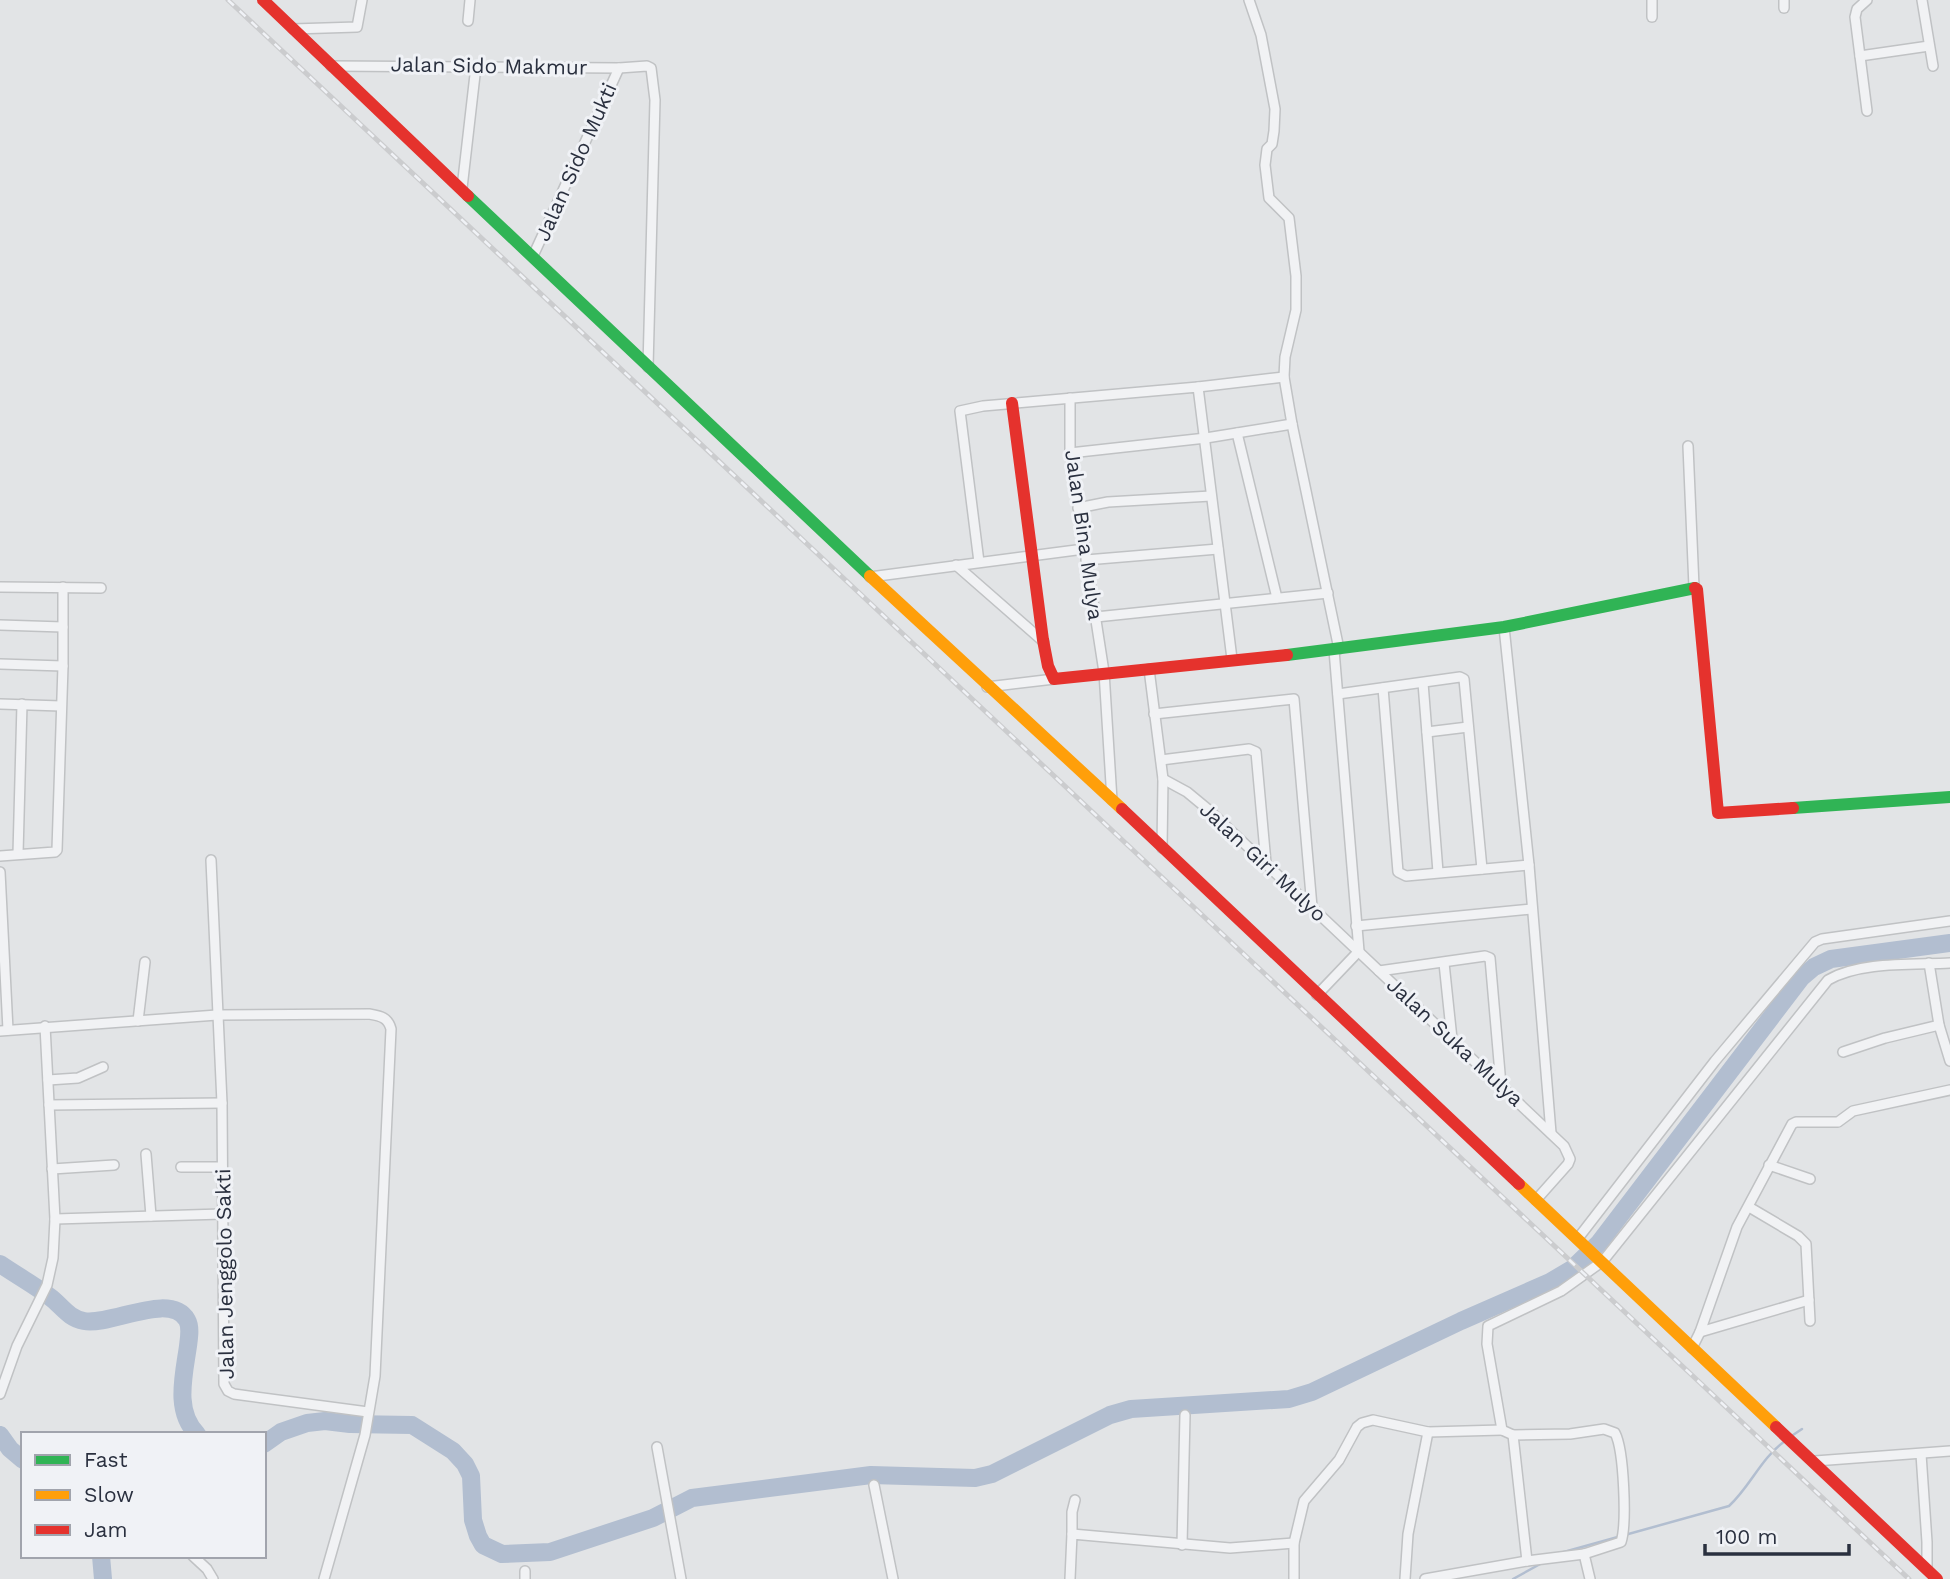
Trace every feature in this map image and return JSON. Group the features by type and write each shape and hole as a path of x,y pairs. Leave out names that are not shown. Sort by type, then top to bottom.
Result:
{"main road":[{"path":"263,0 870,577 1112,800 1536,1200 1581,1239 1782,1434 1815,1461 1937,1579"},
{"path":"1012,403 1030,557 1050,674 1054,679 1337,650 1504,627 1694,587 1697,589 1718,813 1950,797"}],"street":[{"path":"293,29 357,27 362,0"},
{"path":"468,21 470,0"},
{"path":"1249,0 1261,35 1275,108 1272,144 1267,149 1265,165 1269,198 1289,218 1296,276 1296,310 1285,357 1284,377 1337,650 1338,694 1359,951 1317,995"},
{"path":"1651,0 1652,17"},
{"path":"1867,0 1855,13 1867,111"},
{"path":"1922,0 1933,66"},
{"path":"1860,56 1929,46"},
{"name":"Jalan Sido Makmur","path":"331,66 647,66 652,71 655,100 648,366"},
{"path":"462,188 476,66"},
{"name":"Jalan Sido Mukti","path":"533,256 619,68"},
{"path":"979,562 960,411 1012,403 1284,377"},
{"path":"1198,387 1231,659"},
{"name":"Jalan Bina Mulya","path":"1070,398 1070,453 1104,672 1112,800"},
{"path":"1070,453 1206,438 1292,424"},
{"path":"1237,433 1277,598"},
{"path":"1688,446 1694,587"},
{"path":"1078,509 1108,502 1211,496"},
{"path":"870,577 1083,549"},
{"path":"1086,559 1218,549"},
{"path":"956,565 1044,642"},
{"path":"0,587 101,588"},
{"path":"0,856 57,850 63,587"},
{"path":"1096,617 1328,593"},
{"path":"0,625 63,627"},
{"path":"1504,627 1529,865 1550,1133 1564,1146 1570,1159 1536,1200"},
{"path":"0,664 63,666"},
{"path":"1149,669 1163,779 1161,849"},
{"path":"1338,694 1463,677 1482,869"},
{"path":"988,687 1054,679"},
{"path":"1423,683 1437,872"},
{"path":"1383,688 1398,872 1406,876 1529,865"},
{"path":"1154,714 1294,699 1312,907"},
{"path":"0,704 61,706"},
{"path":"18,854 22,704"},
{"path":"1427,732 1468,727"},
{"path":"1161,760 1249,749 1256,752 1266,863"},
{"name":"Jalan Giri Mulyo","path":"1163,779 1197,799 1359,951"},
{"name":"Jalan Jenggolo Sakti","path":"211,860 222,1103 224,1384 226,1389 234,1394 367,1414"},
{"path":"1,872 4,1031 217,1015 369,1014 382,1017 390,1026 375,1376 365,1435 324,1579"},
{"path":"1356,926 1531,909"},
{"path":"1581,1239 1715,1061 1815,942 1950,921"},
{"name":"Jalan Suka Mulya","path":"1359,951 1550,1133"},
{"path":"1379,971 1485,956 1490,958 1501,1086"},
{"path":"138,1021 145,962"},
{"path":"1444,963 1452,1039"},
{"path":"1929,963 1939,1025 1950,1061"},
{"path":"1502,1430 1487,1344 1488,1326 1561,1291 1601,1259 1697,1146 1824,983 1837,975 1873,967 1950,963"},
{"path":"1843,1052 1885,1038 1939,1025"},
{"path":"0,1394 17,1346 47,1285 53,1258 55,1219 45,1026"},
{"path":"48,1080 78,1079 103,1067"},
{"path":"1692,1348 1737,1227 1789,1128 1796,1122 1838,1122 1853,1111 1950,1090"},
{"path":"49,1105 222,1103"},
{"path":"146,1154 151,1216"},
{"path":"52,1169 114,1165"},
{"path":"1769,1165 1810,1179"},
{"path":"181,1167 222,1167"},
{"path":"1749,1207 1798,1236 1806,1244 1810,1321"},
{"path":"55,1219 222,1214"},
{"path":"1700,1332 1809,1300"},
{"path":"1182,1545 1185,1415"},
{"path":"1294,1579 1294,1543 1304,1501 1339,1460 1357,1427 1362,1423 1373,1420 1428,1432 1502,1430 1513,1435 1570,1434 1604,1429 1615,1433 1621,1451 1621,1542 1584,1554 1425,1579"},
{"path":"1405,1579 1408,1534 1428,1432"},
{"path":"1513,1435 1527,1561"},
{"path":"657,1447 681,1579"},
{"path":"1815,1461 1950,1451"},
{"path":"1921,1454 1927,1569"},
{"path":"874,1485 893,1579"},
{"path":"1070,1579 1072,1512 1075,1500"},
{"path":"1072,1534 1230,1549 1294,1543"},
{"path":"1584,1554 1590,1579"},
{"path":"195,1558 213,1579"}],"waterway":[{"path":"266,1443 281,1432 307,1423 325,1421 412,1425 453,1451 465,1464 471,1476 473,1520 483,1545 502,1554 550,1552 653,1518 692,1498 871,1475 975,1478 992,1474 1110,1415 1131,1409 1289,1399 1312,1392 1550,1282 1572,1269 1599,1243 1801,978 1814,967 1831,959 1950,943"},
{"path":"0,1264 50,1297 69,1314 84,1321 109,1319 154,1309 179,1312 187,1320 189,1329 183,1404 185,1415 195,1432"},
{"path":"1793,1435 1802,1429"},
{"path":"0,1435 21,1458"},
{"path":"1553,1555 1729,1506 1769,1456 1785,1441"},
{"path":"101,1558 103,1579"},
{"path":"1513,1579 1542,1563"}],"railway":[{"path":"228,0 1909,1579"}],"traffic: fast":[{"path":"468,196 870,576"},
{"path":"1287,655 1504,627 1695,588"},
{"path":"1793,808 1950,797"}],"traffic: slow":[{"path":"870,576 1122,809"},
{"path":"1519,1184 1776,1427"}],"traffic: jam":[{"path":"263,0 468,196"},
{"path":"1012,403 1043,640 1048,666 1054,679 1287,655"},
{"path":"1695,588 1718,813 1793,808"},
{"path":"1122,809 1519,1184"},
{"path":"1776,1427 1937,1579"}]}
